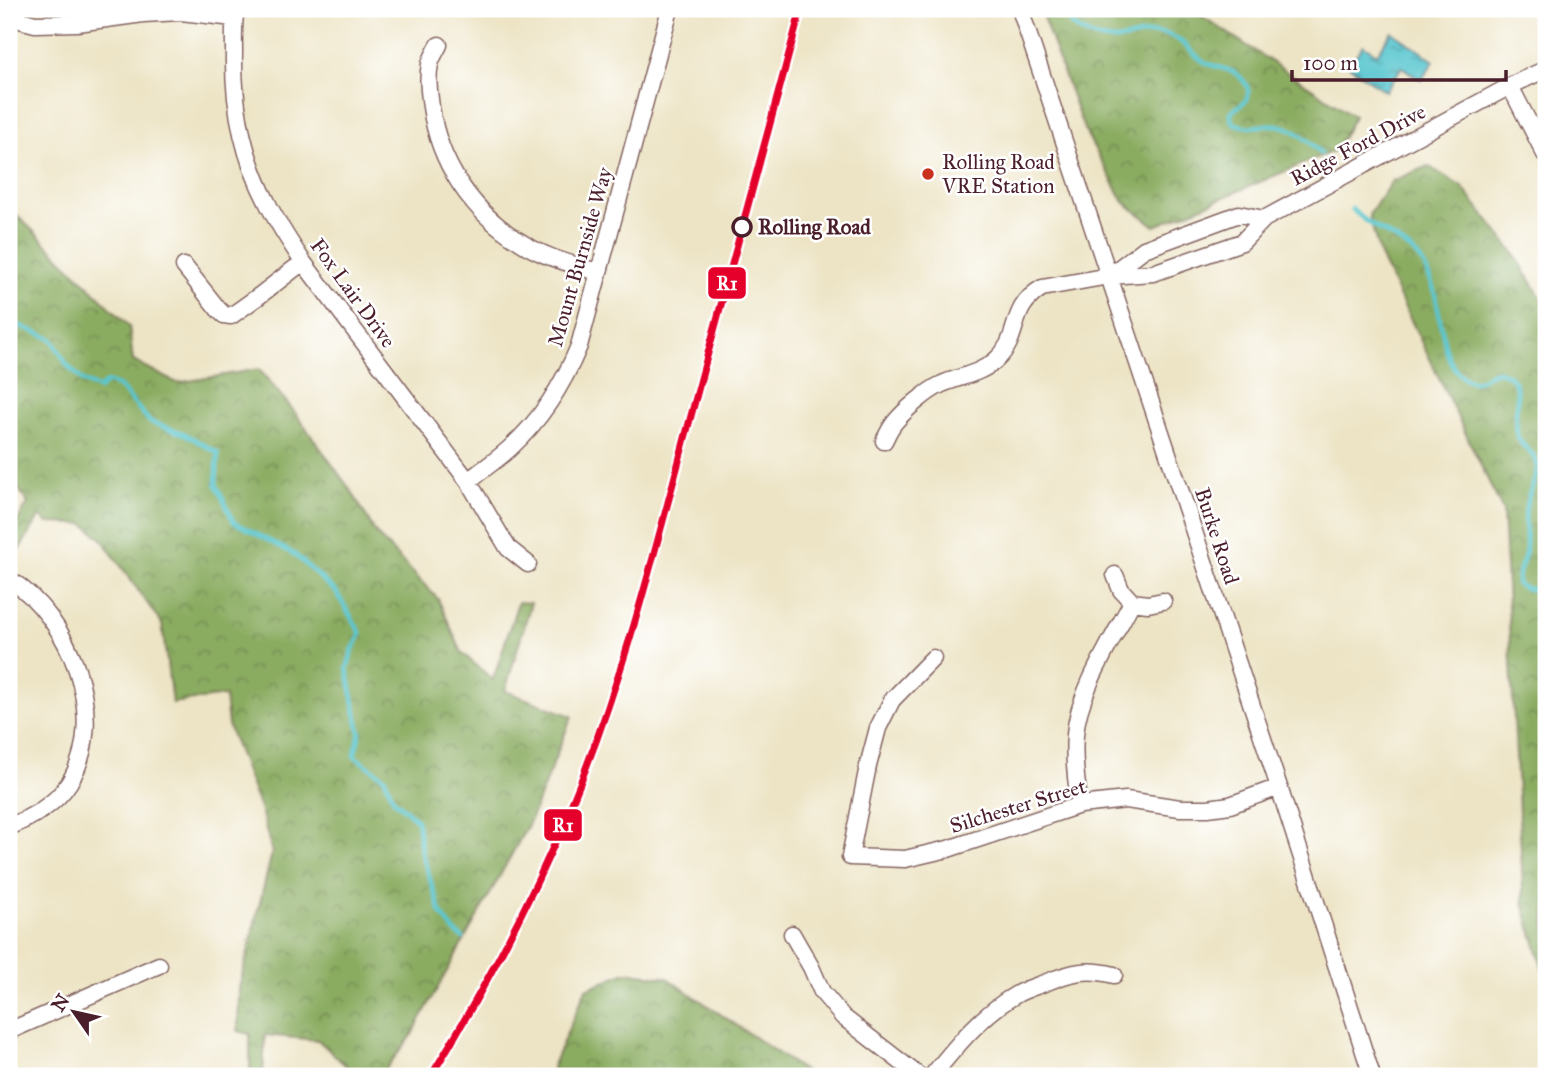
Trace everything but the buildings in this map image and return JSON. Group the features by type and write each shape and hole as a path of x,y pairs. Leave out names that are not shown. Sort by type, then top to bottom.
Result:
{"street":[{"name":"Mount Burnside Way","path":"468,481 525,435 558,390 579,346 670,9"},
{"name":"Burke Road","path":"1020,9 1279,787 1372,1076"},
{"path":"9,17 35,24 77,23 143,14 235,13"},
{"name":"Fox Lair Drive","path":"235,13 234,81 238,111 253,172 265,200 303,262 468,481 508,548 528,564"},
{"path":"439,45 430,62 428,78 433,120 446,161 466,194 490,220 521,243 558,260 598,272"},
{"name":"Ridge Ford Drive","path":"1109,276 1153,273 1242,242 1264,219 1546,69"},
{"path":"1510,86 1546,156"},
{"name":"Ridge Ford Drive","path":"1109,276 1144,249 1156,244 1239,215 1264,219"},
{"path":"184,265 218,309 224,315 231,316 303,262"},
{"path":"884,441 893,424 931,390 977,372 999,357 1008,345 1018,313 1034,293 1053,285 1109,276"},
{"path":"1115,575 1121,590 1132,602 1148,604 1163,601"},
{"path":"9,579 49,615 65,641 80,684 85,733 78,764 64,790 33,817 9,827"},
{"path":"1080,805 1075,772 1075,734 1079,714 1090,682 1132,602"},
{"name":"Silchester Street","path":"933,658 892,701 878,728 850,857 905,859 948,849 1080,805 1126,800 1180,808 1208,808 1230,805 1279,787"},
{"path":"792,934 822,992 842,1017 919,1076"},
{"path":"9,1031 159,965"},
{"path":"932,1076 966,1035 999,1006 1019,993 1071,972 1096,970 1114,975"}],"green space":[{"path":"1040,9 1191,9 1354,116 1336,150 1155,226 1124,202 1084,129"},
{"path":"1428,166 1462,187 1514,253 1546,306 1546,979 1524,907 1503,511 1380,256 1369,215 1392,181"},
{"path":"9,207 129,326 133,361 177,383 259,369 293,410 352,492 377,535 438,599 462,653 493,680 518,602 531,603 505,691 572,716 529,823 410,1038 380,1076 357,1076 318,1040 265,1035 263,1076 250,1076 250,1034 238,1031 239,989 272,853 262,814 228,725 225,696 172,703 162,624 101,538 84,524 48,523 40,516 9,566 9,535 28,503 9,475"},
{"path":"626,972 667,978 808,1076 554,1076 553,1065 586,989"}],"water":[{"path":"1392,32 1434,61 1421,80 1402,67 1385,91 1349,66 1363,45 1377,54"}],"waterway":[{"path":"1066,9 1076,28 1099,38 1116,40 1156,33 1174,37 1203,61 1232,72 1244,81 1248,89 1247,98 1231,112 1233,123 1250,127 1282,126 1304,137 1321,154"},
{"path":"1352,209 1400,242 1423,264 1434,290 1448,355 1462,376 1475,381 1496,371 1510,377 1515,383 1517,435 1534,457 1537,469 1526,507 1526,549 1517,584 1529,589 1546,589"},
{"path":"9,321 52,339 67,365 83,381 99,389 107,382 120,387 150,422 185,434 218,453 216,484 234,522 294,554 336,592 361,634 347,669 360,733 354,756 385,778 393,799 417,820 422,854 441,913 454,931 463,938"},
{"path":"1546,668 1542,669 1541,681 1546,687"}],"transit line":[{"name":"R1","path":"431,1076 488,978 555,843 588,763 620,672 801,9"}],"place":[{"name":"Rolling Road VRE Station","path":"928,174"},
{"name":"Rolling Road","path":"742,227"}]}
